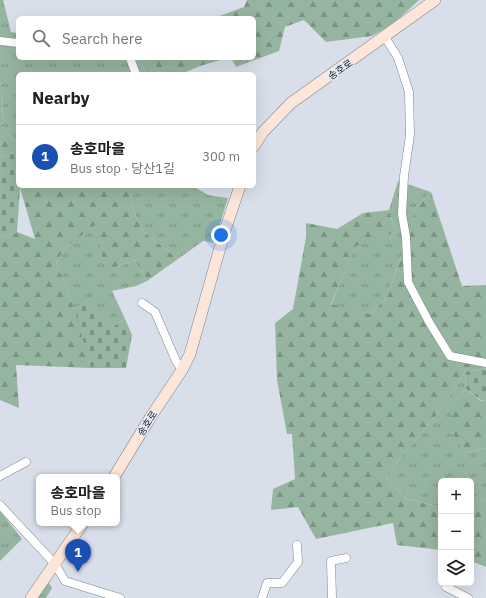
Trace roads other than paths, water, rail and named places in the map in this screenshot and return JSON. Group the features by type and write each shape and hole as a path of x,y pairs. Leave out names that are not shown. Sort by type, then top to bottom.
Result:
{"main road":[{"name":"송호로","path":"256,143 263,132 291,103 434,1"},
{"name":"송호로","path":"116,474 150,418 182,370 190,354 225,230 239,188"},
{"path":"31,598 81,526"}],"street":[{"path":"385,37 398,58 409,92 410,135 404,176 402,214 406,237 408,282 429,322 450,356 486,363"},
{"path":"0,40 16,43"},
{"path":"131,60 135,72"},
{"path":"142,303 155,312 176,361 182,370"},
{"path":"0,476 26,462"},
{"path":"0,506 55,564 65,581 120,598"},
{"path":"262,598 267,583 282,583 298,562 297,545"},
{"path":"332,598 332,561 346,558"},
{"path":"446,587 468,598"}],"place":[{"name":"송호마을","path":"78,572"}]}
